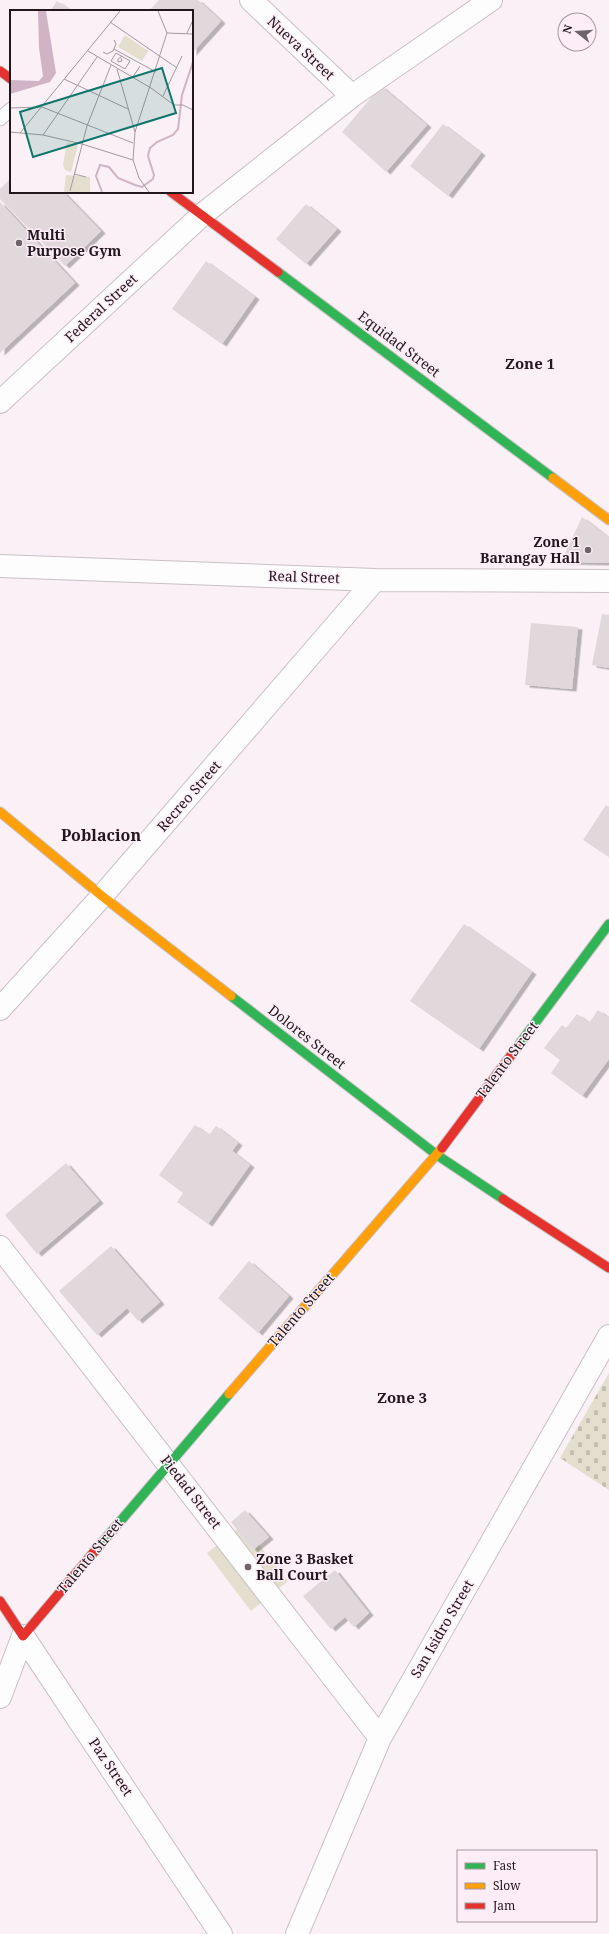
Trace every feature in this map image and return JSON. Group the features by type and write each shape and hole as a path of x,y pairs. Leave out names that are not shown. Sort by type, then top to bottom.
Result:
{"street":[{"name":"Nueva Street","path":"251,0 352,96"},
{"name":"Federal Street","path":"1,400 203,214 352,96 491,0"},
{"path":"0,71 10,78"},
{"name":"Equidad Street","path":"172,193 203,214 609,520"},
{"name":"Real Street","path":"0,566 375,580 609,581"},
{"name":"Recreo Street","path":"0,1009 102,896 375,580"},
{"name":"Dolores Street","path":"0,812 102,896 436,1155 609,1268"},
{"name":"Talento Street","path":"0,1697 23,1636 168,1463 436,1155 609,924"},
{"name":"Piedad Street","path":"0,1247 380,1738"},
{"name":"San Isidro Street","path":"297,1934 380,1738 609,1336"},
{"name":"Paz Street","path":"0,1601 221,1934"}],"lane":[{"path":"0,119 10,110"}],"green space":[{"path":"609,1373 609,1490 560,1458"},
{"name":"Zone 3 Basket Ball Court","path":"243,1525 288,1581 251,1611 207,1553"}],"building":[{"path":"159,0 198,0 221,21 193,52 193,10 150,10"},
{"path":"57,1 70,10 51,10"},
{"path":"381,86 427,125 386,172 342,132"},
{"path":"443,124 481,153 448,196 410,166"},
{"path":"10,179 10,193 64,193 101,231 65,266 0,199 0,189"},
{"name":"Multi Purpose Gym","path":"0,202 75,283 0,353"},
{"path":"306,204 337,229 306,264 276,239"},
{"path":"206,261 255,297 222,344 172,309"},
{"name":"Zone 1 Barangay Hall","path":"582,517 609,538 609,563 561,562"},
{"path":"602,614 609,615 609,668 592,665"},
{"path":"531,623 578,627 572,689 525,685"},
{"path":"606,805 609,807 609,857 583,840"},
{"path":"464,924 532,972 479,1049 410,1001"},
{"path":"598,1010 609,1018 609,1059 582,1096 551,1073 560,1060 544,1048 562,1025 566,1028 577,1014 589,1023"},
{"path":"195,1125 209,1135 216,1126 238,1143 232,1151 250,1165 208,1224 177,1202 183,1193 159,1175"},
{"path":"66,1163 99,1201 37,1254 5,1215"},
{"path":"111,1246 160,1302 138,1321 127,1308 97,1335 59,1291"},
{"path":"249,1261 289,1296 258,1333 218,1298"},
{"path":"245,1510 269,1537 253,1550 231,1522"},
{"path":"335,1570 369,1613 354,1627 345,1617 331,1629 303,1596"}],"traffic: fast":[{"path":"278,272 553,478"},
{"path":"518,1046 609,924"},
{"path":"231,996 437,1155 503,1199"},
{"path":"94,1552 229,1394"}],"traffic: slow":[{"path":"553,478 609,520"},
{"path":"0,812 102,896 231,996"},
{"path":"229,1394 442,1148"}],"traffic: jam":[{"path":"0,71 10,78"},
{"path":"172,193 278,272"},
{"path":"442,1148 518,1046"},
{"path":"503,1199 609,1268"},
{"path":"0,1601 23,1636 94,1552"}],"place":[{"name":"Multi Purpose Gym","path":"19,243"},
{"name":"Zone 1 Barangay Hall","path":"588,550"},
{"name":"Zone 3 Basket Ball Court","path":"248,1567"}],"district":[{"name":"Zone 1","path":"530,364"},
{"name":"Poblacion","path":"101,835"},
{"name":"Zone 3","path":"402,1398"}]}
